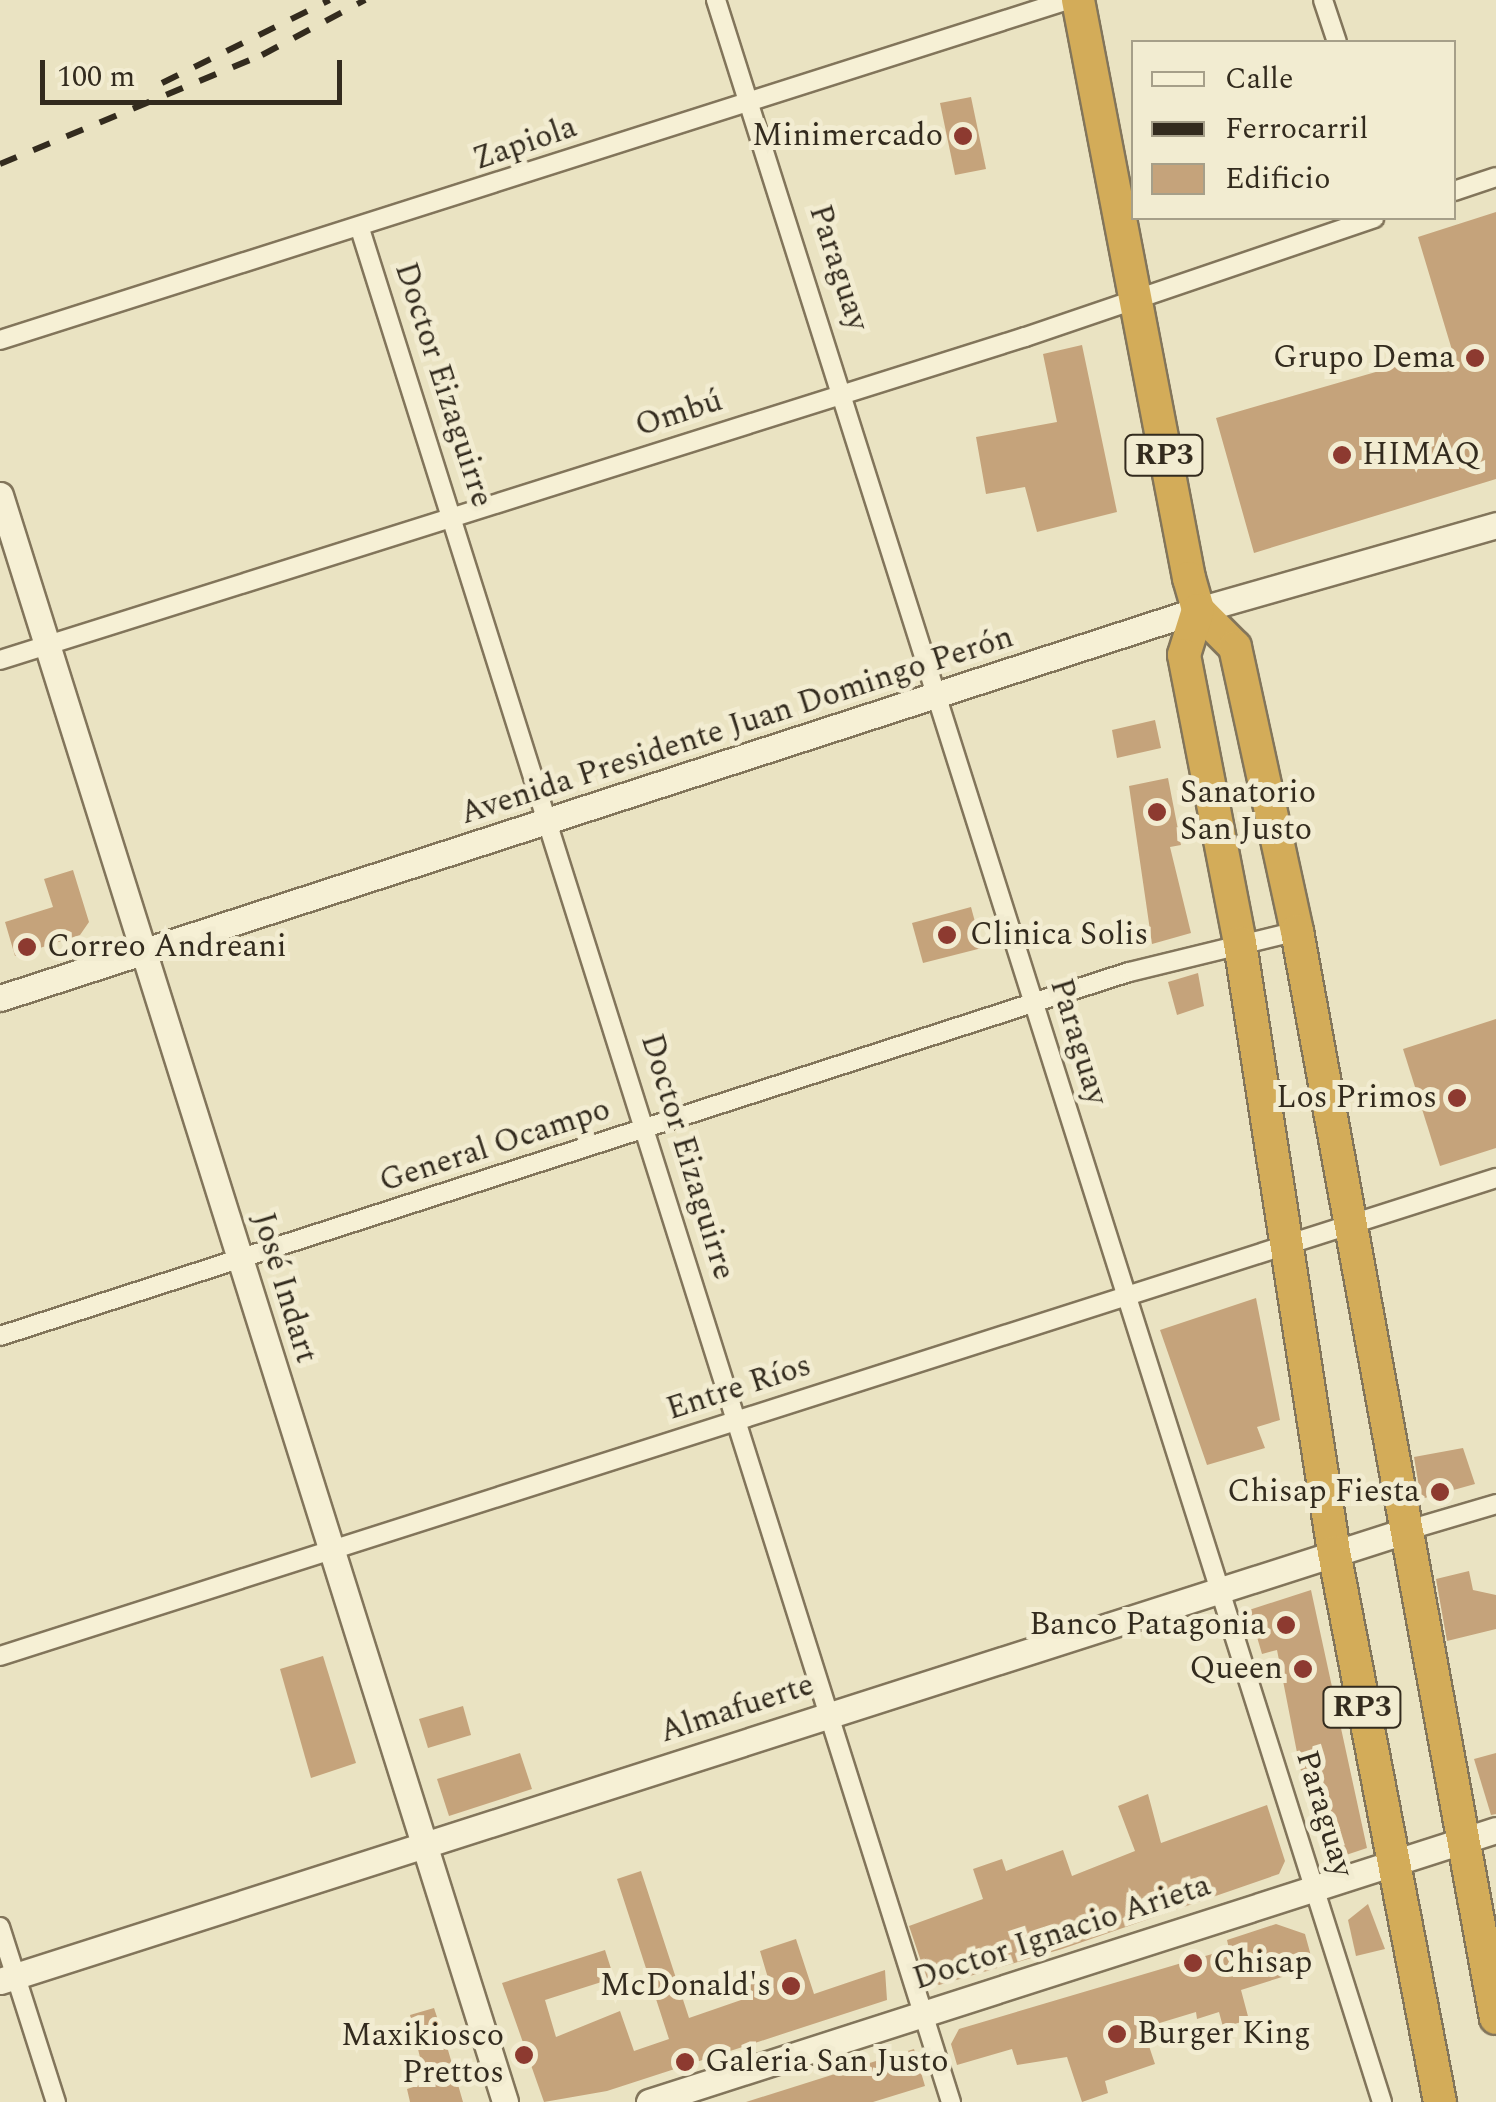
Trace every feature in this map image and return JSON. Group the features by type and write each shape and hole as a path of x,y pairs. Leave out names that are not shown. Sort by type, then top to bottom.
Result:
{"highway":[{"name":"RP3","path":"1078,0 1132,300 1198,610 1184,655 1240,943 1283,1243 1334,1552 1390,1863 1440,2102"},
{"name":"RP3","path":"1198,610 1234,646 1297,930 1459,1841 1496,2018"}],"street":[{"name":"Paraguay","path":"716,0 846,390 936,695 1382,2102"},
{"name":"Zapiola","path":"0,340 361,232 750,97 1068,0"},
{"path":"1323,0 1336,40"},
{"path":"1456,190 1496,177"},
{"name":"Ombú","path":"0,660 456,520 1368,220"},
{"name":"Doctor Eizaguirre","path":"361,232 552,822 951,2102"},
{"name":"José Indart","path":"0,495 505,2102"},
{"name":"Avenida Presidente Juan Domingo Perón","path":"0,998 1198,610 1496,525"},
{"name":"General Ocampo","path":"0,1336 1035,1003 1297,930"},
{"name":"Entre Ríos","path":"0,1656 1350,1221 1496,1178"},
{"name":"Almafuerte","path":"8,1978 1334,1552 1496,1504"},
{"name":"Doctor Ignacio Arieta","path":"649,2102 1314,1885 1496,1830"},
{"path":"0,1927 8,1978 56,2102"}],"building":[{"name":"Minimercado","path":"971,97 986,169 955,175 940,103"},
{"name":"HIMAQ","path":"1496,212 1496,479 1254,553 1216,418 1452,350 1418,237"},
{"path":"1082,345 1117,512 1037,532 1025,487 986,494 976,437 1057,422 1043,354"},
{"path":"1155,720 1161,748 1117,758 1112,730"},
{"path":"1168,778 1181,845 1170,847 1191,933 1152,944 1129,786"},
{"path":"73,870 89,922 80,935 15,956 5,922 53,907 44,879"},
{"name":"Clinica Solis","path":"971,907 982,948 923,963 912,923"},
{"path":"1198,973 1204,1006 1177,1015 1168,982"},
{"name":"Los Primos","path":"1496,1019 1496,1148 1440,1166 1403,1049"},
{"path":"1256,1298 1280,1420 1257,1427 1265,1448 1207,1465 1160,1330"},
{"path":"1463,1448 1475,1484 1421,1499 1414,1457"},
{"path":"1469,1571 1473,1590 1496,1595 1496,1629 1447,1641 1436,1579"},
{"path":"1311,1590 1367,1848 1334,1859 1300,1768 1277,1650 1262,1654 1249,1610"},
{"path":"323,1656 356,1763 311,1778 280,1669"},
{"path":"463,1706 471,1735 428,1748 419,1719"},
{"path":"520,1753 532,1789 449,1816 437,1779"},
{"path":"1496,1753 1496,1814 1491,1815 1474,1759"},
{"path":"1148,1794 1161,1843 1267,1805 1285,1861 1279,1874 1062,1949 939,1985 927,1979 909,1926 983,1899 973,1869 1002,1859 1006,1871 1063,1850 1072,1876 1135,1851 1118,1806"},
{"path":"641,1871 689,2018 744,1999 740,1988 768,1978 760,1951 796,1939 814,1994 885,1970 887,2000 607,2091 544,2102 502,1983 605,1950 614,1978 545,2000 556,2037 620,2011 634,2051 669,2039 617,1879"},
{"path":"1368,1904 1385,1949 1356,1956 1348,1920"},
{"path":"1276,1924 1305,1934 1314,1967 1241,1990 1249,2020 1223,2027 1219,2012 1197,2019 1196,2012 1143,2028 1155,2064 1105,2081 1108,2093 1082,2102 1067,2057 1017,2065 1012,2049 957,2065 951,2044 959,2029 1229,1949 1227,1940"},
{"path":"434,2008 463,2102 410,2102 407,2089 426,2083 410,2015"},
{"path":"914,2049 925,2086 873,2102 746,2102"}],"railway":[{"path":"162,83 330,0"},
{"path":"0,164 262,55 365,0"}],"place":[{"name":"Minimercado","path":"963,136"},
{"name":"Grupo Dema","path":"1475,358"},
{"name":"HIMAQ","path":"1342,455"},
{"name":"Sanatorio San Justo","path":"1157,812"},
{"name":"Clinica Solis","path":"947,935"},
{"name":"Correo Andreani","path":"27,947"},
{"name":"Los Primos","path":"1457,1098"},
{"name":"Chisap Fiesta","path":"1440,1492"},
{"name":"Banco Patagonia","path":"1286,1625"},
{"name":"Queen","path":"1303,1669"},
{"name":"Chisap","path":"1193,1963"},
{"name":"McDonald's","path":"791,1986"},
{"name":"Burger King","path":"1117,2034"},
{"name":"Maxikiosco Prettos","path":"524,2055"},
{"name":"Galeria San Justo","path":"685,2062"}]}
